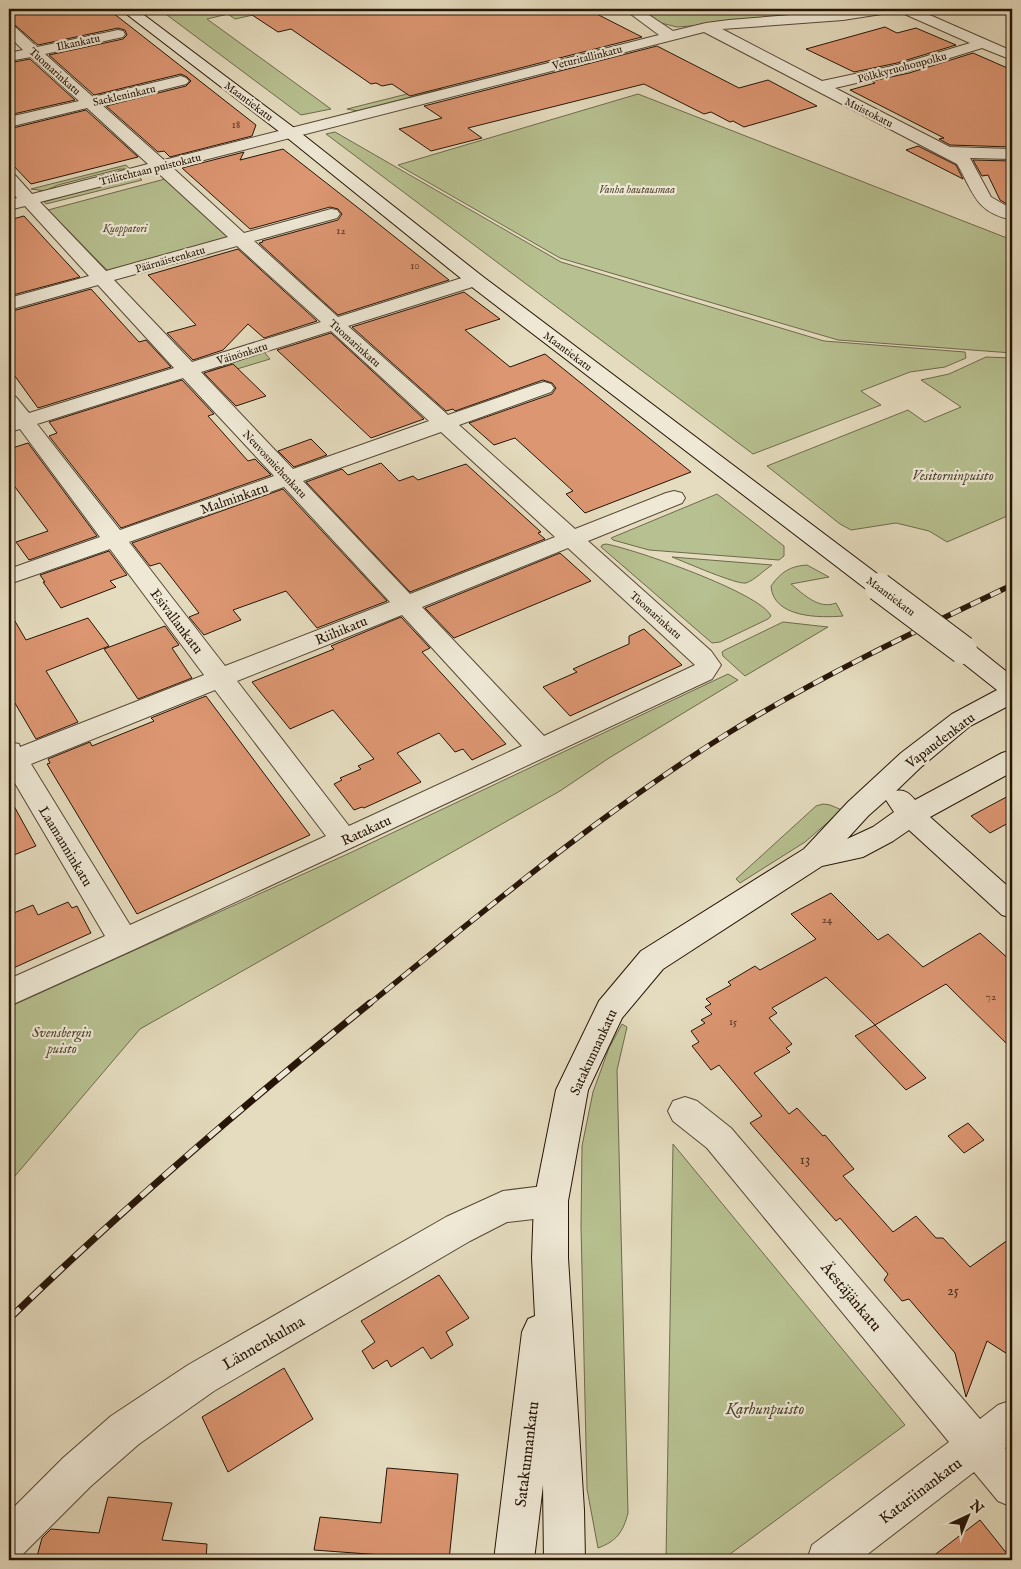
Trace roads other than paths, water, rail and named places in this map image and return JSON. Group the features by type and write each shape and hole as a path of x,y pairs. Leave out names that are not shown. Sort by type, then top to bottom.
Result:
{"street":[{"name":"Maantiekatu","path":"128,9 291,133 476,280 1012,689"},
{"path":"631,9 670,36"},
{"name":"Veturitallinkatu","path":"291,133 706,27 745,22 849,16 888,9"},
{"path":"905,9 1012,56"},
{"name":"Muistokatu","path":"706,27 964,161 984,201 995,209 1012,215"},
{"name":"Tuomarinkatu","path":"9,29 702,656"},
{"name":"Ilkankatu","path":"9,58 118,34"},
{"name":"Pölkkyruohonpolku","path":"820,86 877,76 941,58 983,43"},
{"name":"Sackleninkatu","path":"9,122 181,82"},
{"name":"Tiilitehtaan puistokatu","path":"19,203 291,133"},
{"path":"948,152 1012,154"},
{"name":"Neuvosmiehenkatu","path":"9,179 19,203 101,278 541,749"},
{"name":"Päärnäistenkatu","path":"9,304 330,214"},
{"name":"Väinönkatu","path":"16,424 476,280"},
{"name":"Malminkatu","path":"9,577 544,388"},
{"name":"Esivallankatu","path":"9,401 16,424 115,540 344,840"},
{"name":"Riihikatu","path":"10,757 220,678 674,498"},
{"name":"Ratakatu","path":"9,992 344,840 703,673 708,666 702,656"},
{"name":"Vapaudenkatu","path":"897,775 911,760 961,720 1012,693"},
{"name":"Laamanninkatu","path":"10,757 124,941"},
{"path":"910,815 1012,760"},
{"path":"897,775 895,790 910,815 924,830 1012,907"},
{"name":"Satakunnankatu","path":"564,1560 564,1510 550,1258 551,1201 572,1090 610,1010 652,960 814,857 858,809 897,775"},
{"name":"Satakunnankatu","path":"814,857 853,849 884,834 910,815"},
{"name":"Äestäjänkatu","path":"685,1111 719,1138 1012,1488"},
{"name":"Lännenkulma","path":"9,1540 77,1472 125,1430 201,1378 458,1228 503,1207 551,1201"},
{"name":"Satakunnankatu","path":"514,1560 550,1258"},
{"name":"Katariinankatu","path":"827,1560 1012,1419"}],"railway":[{"path":"368,1005 590,828 682,763 764,711 833,673 1012,585"},
{"path":"9,1319 141,1196 277,1079 370,1003"}],"park label":[{"name":"Vanha hautausmaa","path":"637,189"},
{"name":"Kuoppatori","path":"125,228"},
{"name":"Vesitorninpuisto","path":"953,475"},
{"name":"Svensbergin puisto","path":"62,1040"},
{"name":"Karhunpuisto","path":"765,1408"}]}
